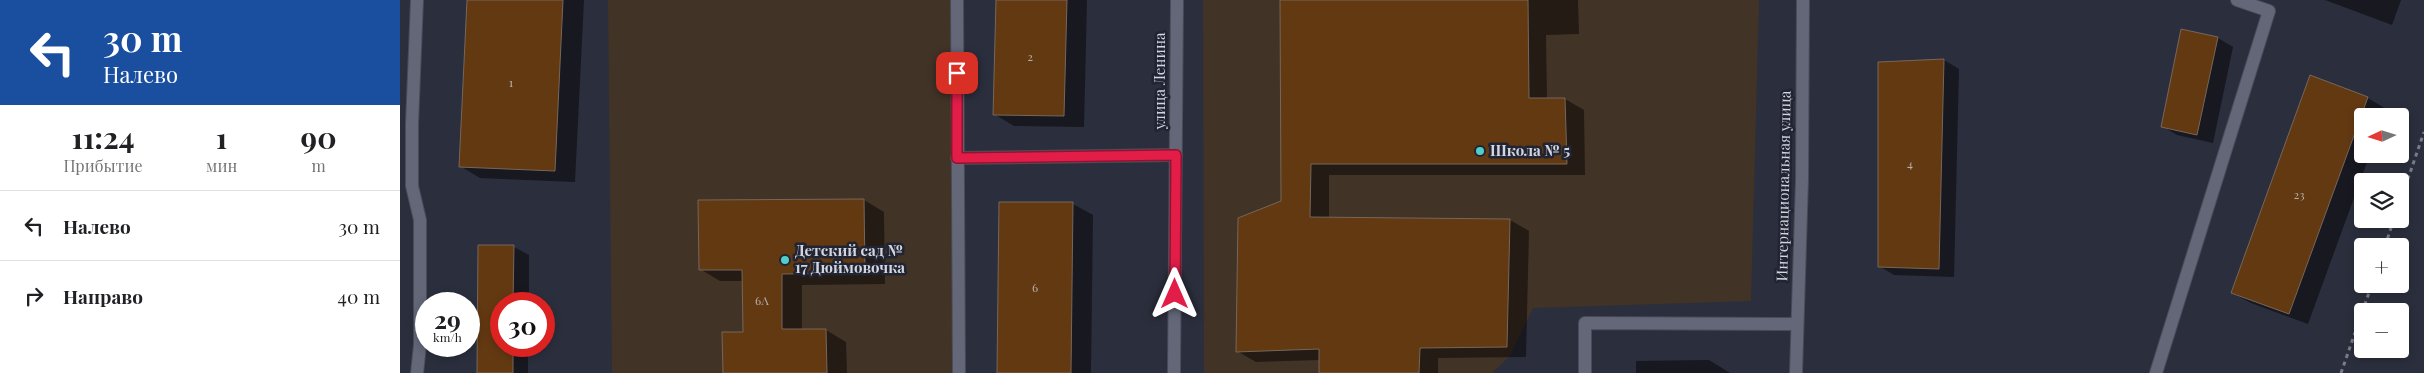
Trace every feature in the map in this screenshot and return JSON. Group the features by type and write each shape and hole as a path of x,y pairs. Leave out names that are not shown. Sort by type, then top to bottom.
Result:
{"street":[{"path":"417,0 412,186 420,220 420,345 417,373"},
{"path":"957,0 959,373"},
{"name":"улица Ленина","path":"1174,373 1177,0"},
{"name":"Интернациональная улица","path":"1796,373 1802,179 1802,0"},
{"path":"2156,373 2269,11 2237,0"},
{"path":"957,158 1176,155"},
{"path":"1585,373 1585,323 1798,324"}],"path":[{"path":"2409,176 2424,132"},
{"path":"2341,373 2369,293"}],"shaded area":[{"name":"Детский сад № 17 Дюймовочка","path":"608,0 957,0 962,373 612,373"},
{"name":"Школа № 5","path":"1203,0 1759,0 1751,301 1533,308 1510,356 1492,373 1204,373"}],"building":[{"path":"467,0 563,0 555,171 459,167"},
{"path":"996,0 1067,0 1064,116 993,115"},
{"path":"1280,0 1528,0 1529,98 1565,98 1567,164 1311,164 1310,217 1510,219 1507,347 1420,348 1419,373 1319,373 1319,349 1236,352 1238,218 1281,201"},
{"path":"2181,29 2218,37 2197,135 2161,127"},
{"path":"1944,59 1939,269 1878,267 1878,62"},
{"path":"2310,75 2368,97 2364,108 2354,108 2354,135 2289,314 2231,293"},
{"path":"864,199 865,273 782,274 782,329 826,329 827,373 723,373 722,332 743,332 742,270 699,270 698,200"},
{"path":"999,202 1073,202 1071,373 997,373"},
{"path":"478,245 514,245 513,292 490,292 490,357 513,357 513,373 477,373 477,357 480,357 480,292 478,292"}],"place":[{"name":"Школа № 5","path":"1480,151"},
{"name":"Детский сад № 17 Дюймовочка","path":"785,260"}],"route":[{"path":"957,73 957,158 1176,155 1175,294"}]}
